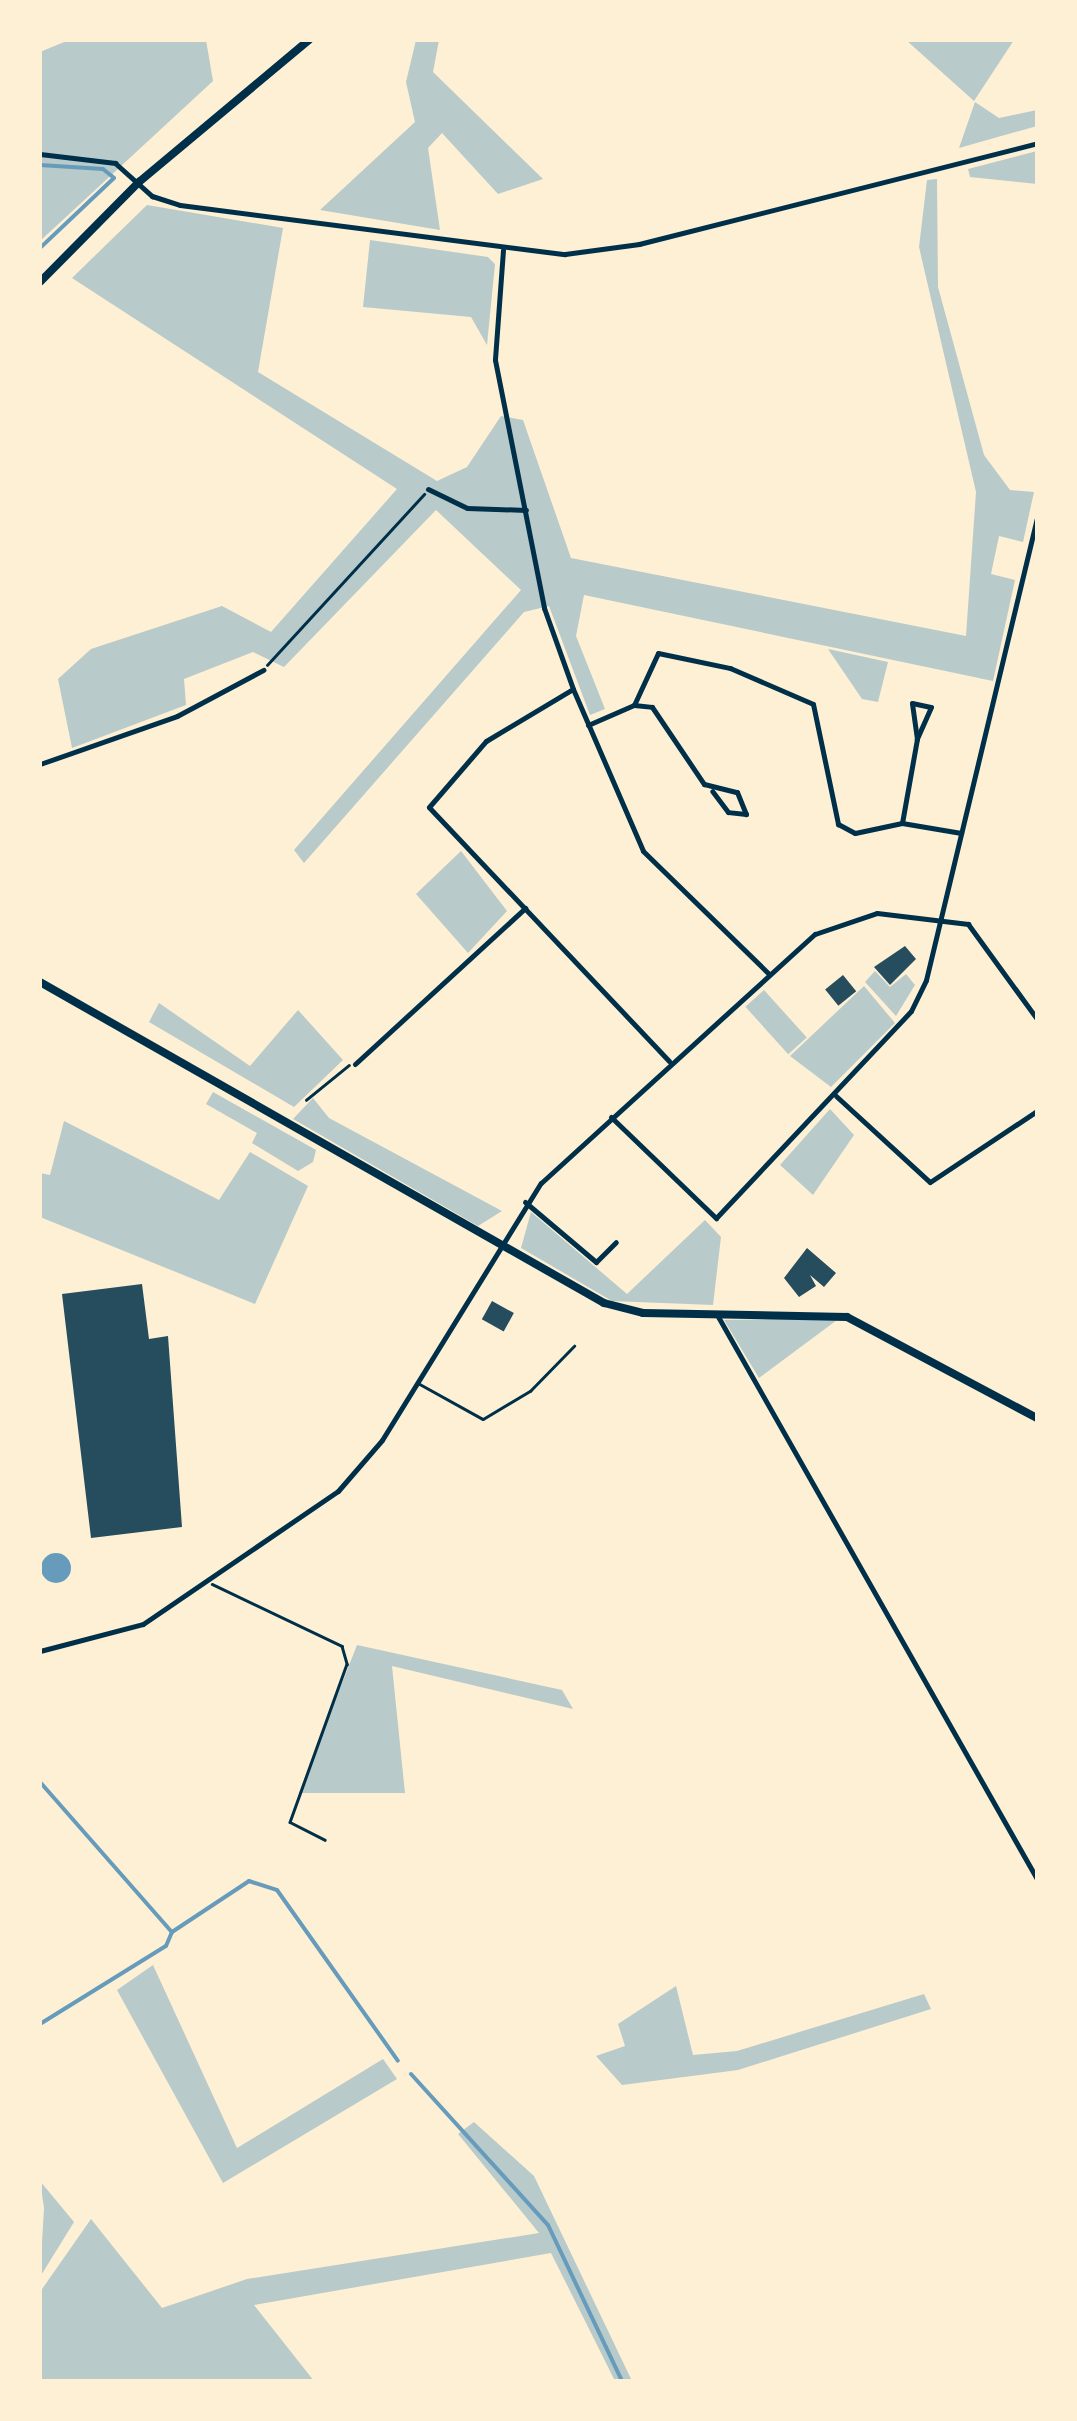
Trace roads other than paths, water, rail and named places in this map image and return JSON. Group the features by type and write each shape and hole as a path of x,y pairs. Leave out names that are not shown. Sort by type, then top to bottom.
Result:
{"main road":[{"path":"40,282 139,182 309,40"},
{"path":"40,982 498,1245 616,1308 864,1322 1037,1418"}],"street":[{"path":"40,154 114,162 139,182 180,205 503,250 638,244 1037,143"},
{"path":"503,250 495,360 544,608 573,689 643,851 768,973"},
{"path":"428,489 467,508 526,510"},
{"path":"611,1116 716,1218 911,1011 942,916 1037,519"},
{"path":"634,704 658,653 792,690 812,704 825,736 838,824 855,832 902,823 961,834"},
{"path":"40,764 177,716 263,670"},
{"path":"573,689 518,714 429,807 670,1061"},
{"path":"902,823 917,738 931,707 912,703 910,716 917,738"},
{"path":"588,724 634,704 652,707 712,791 728,812 746,814 738,792 712,791"},
{"path":"356,1064 525,908"},
{"path":"40,1651 107,1639 212,1584 338,1491 416,1382 525,1202 611,1116 768,973 852,917 942,916 988,939 1035,1009 1037,1019"},
{"path":"835,1095 930,1182 1037,1111"},
{"path":"525,1202 596,1262 616,1242"},
{"path":"716,1312 1037,1879"}],"lane":[{"path":"416,1382 484,1419 530,1391 574,1346"},
{"path":"212,1584 342,1646 347,1664 290,1822 326,1840"}],"water":[{"path":"56,1553 70,1562 71,1568 62,1582 56,1583 42,1574 41,1568 50,1554"}],"waterway":[{"path":"40,165 103,169 114,178 40,248"},
{"path":"40,1782 172,1932 249,1881 277,1890 398,2061"},
{"path":"40,2024 166,1946 172,1932"},
{"path":"411,2074 548,2225 622,2381"}]}
